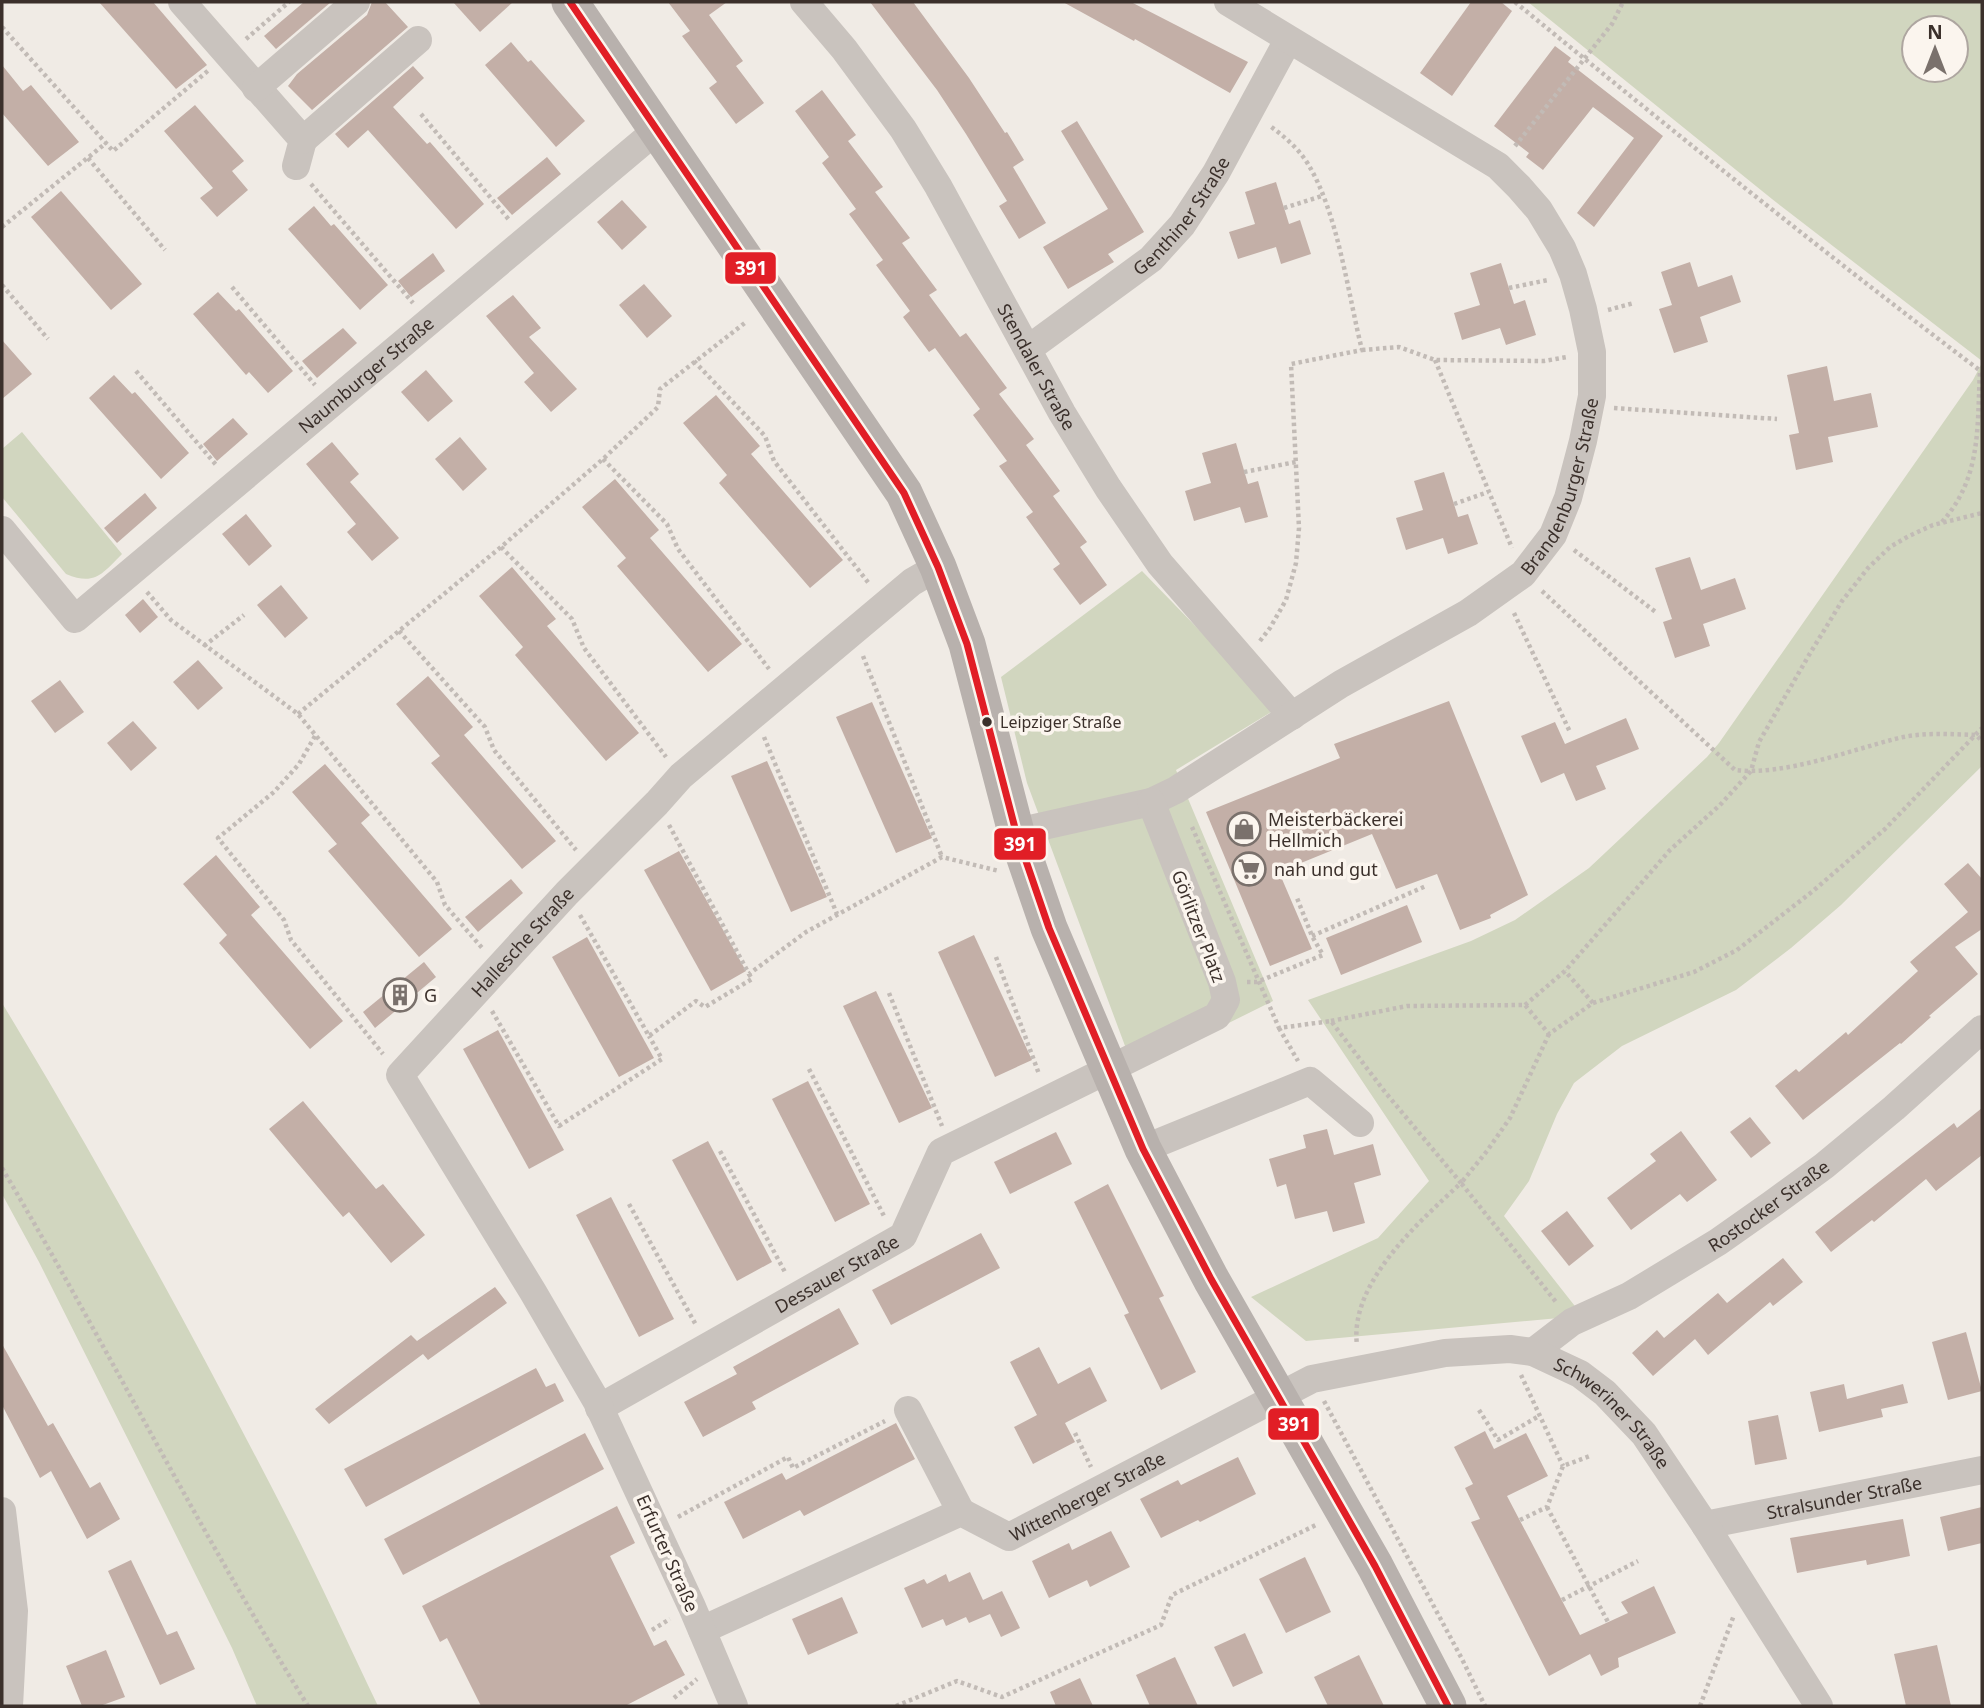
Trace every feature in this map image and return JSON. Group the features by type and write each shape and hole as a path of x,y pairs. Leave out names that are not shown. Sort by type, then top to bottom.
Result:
{"main road":[{"path":"570,2 904,494 938,567 967,643 1016,832 1049,928 1143,1149 1211,1279 1375,1566 1448,1706"}],"street":[{"path":"182,2 256,88 299,153 418,40"},
{"path":"256,88 356,2"},
{"name":"Stendaler Straße","path":"804,2 844,49 903,129 938,186 1068,424 1108,488 1160,564 1292,716"},
{"name":"Brandenburger Straße","path":"1016,832 1151,802 1176,790 1341,684 1429,636 1513,582 1553,535 1568,498 1590,407 1592,352 1573,274 1562,248 1539,211 1498,166 1228,2"},
{"name":"Genthiner Straße","path":"1028,349 1151,259 1182,225 1216,173 1288,40"},
{"name":"Naumburger Straße","path":"2,530 75,619 658,129"},
{"name":"Hallesche Straße","path":"400,1075 567,893 681,776 912,582 938,567"},
{"name":"Görlitzer Platz","path":"1110,1070 1217,1016 1226,1000 1222,982 1151,802"},
{"name":"Rostocker Straße","path":"1521,1350 1572,1322 1629,1296 1718,1242 1772,1205 1894,1108 1982,1029"},
{"name":"Dessauer Straße","path":"598,1405 903,1236 941,1152 1110,1070"},
{"path":"400,1075 533,1292 598,1405"},
{"path":"1143,1149 1310,1081 1360,1123"},
{"name":"Schweriner Straße","path":"1279,1396 1312,1379 1445,1353 1521,1350 1580,1374 1605,1393 1644,1434 1819,1706"},
{"name":"Wittenberger Straße","path":"961,1512 1009,1537 1279,1396"},
{"name":"Erfurter Straße","path":"598,1405 702,1630 734,1706"},
{"path":"702,1630 961,1512 908,1410"},
{"name":"Stralsunder Straße","path":"1705,1525 1982,1470"},
{"path":"2,1511 14,1611 9,1706"}],"path":[{"path":"2,27 113,151 289,2"},
{"path":"1515,2 1939,341 1981,371 1979,432 1974,458 1955,508 1942,523"},
{"path":"1498,166 1612,24 1623,2"},
{"path":"1250,110 1291,142 1307,163 1322,196 1343,260 1362,350"},
{"path":"421,114 526,239"},
{"path":"2,228 106,143"},
{"path":"299,153 429,322"},
{"path":"88,158 165,250"},
{"path":"1284,208 1322,196"},
{"path":"1509,288 1573,274"},
{"path":"2,285 48,339"},
{"path":"232,287 332,405"},
{"path":"298,714 603,459 658,407 660,389 746,322"},
{"path":"1244,660 1270,628 1286,600 1296,563 1299,528 1291,364 1362,350 1399,347 1434,360 1545,361 1592,352"},
{"path":"1434,360 1488,492 1513,582 1570,732"},
{"path":"694,361 765,436 774,461 886,605"},
{"path":"136,370 234,486"},
{"path":"1590,407 1777,419"},
{"path":"603,459 667,524 678,549 785,690"},
{"path":"1244,472 1296,462"},
{"path":"1454,504 1488,492"},
{"path":"1331,1021 1407,1006 1525,1005 1566,971 1670,850 1720,805 1751,771 1759,742 1842,601 1868,569 1890,547 1942,523 1982,513"},
{"path":"1553,535 1657,613"},
{"path":"501,547 572,619 584,648 681,776"},
{"path":"131,574 171,620 298,714 437,882 445,905 500,968"},
{"path":"1513,582 1735,770 1751,771 1832,757 1896,738 1945,733 1976,735 1982,741"},
{"path":"204,646 244,615"},
{"path":"399,631 485,727 494,750 591,870"},
{"path":"853,632 942,857"},
{"path":"755,714 837,914"},
{"path":"1572,1322 1461,1183 1488,1151 1510,1118 1549,1034 1593,1003 1694,972 1737,950 1814,891 1885,829 1982,728"},
{"path":"315,736 299,764 274,792 218,838 284,920 291,940 400,1075"},
{"path":"649,1036 696,1001 705,1007 752,979 657,803"},
{"path":"749,974 806,932 942,857 1000,871"},
{"path":"1312,936 1426,887"},
{"path":"479,989 559,1126 662,1059 567,893"},
{"path":"1258,982 1323,955 1312,936 1297,898"},
{"path":"996,957 1048,1099"},
{"path":"1566,971 1593,1003"},
{"path":"889,993 950,1147"},
{"path":"1525,1005 1549,1034"},
{"path":"1279,1028 1310,1081"},
{"path":"809,1069 896,1240"},
{"path":"720,1151 797,1296"},
{"path":"2,1168 112,1360 211,1544 308,1706"},
{"path":"2,1185 9,1181"},
{"path":"629,1204 708,1346"},
{"path":"1520,1520 1547,1507 1563,1466 1539,1416 1521,1350"},
{"path":"1312,1379 1485,1706"},
{"path":"694,1508 788,1457 793,1468 908,1410"},
{"path":"1479,1410 1498,1440 1539,1416"},
{"path":"1075,1433 1101,1488"},
{"path":"1563,1466 1590,1456"},
{"path":"1547,1507 1608,1622"},
{"path":"896,1706 957,1681 1002,1697 1161,1625 1172,1595 1318,1524"},
{"path":"1562,1600 1639,1561"},
{"path":"1700,1706 1733,1616 1755,1605"}],"green space":[{"path":"1528,2 1982,2 1982,361 1772,199"},
{"path":"1982,363 1982,766 1841,905 1791,948 1736,990 1622,1046 1574,1083 1557,1114 1529,1181 1504,1216 1578,1310 1559,1318 1306,1341 1251,1297 1378,1238 1429,1181 1308,1000 1471,941 1515,920 1589,868 1707,757 1973,380"},
{"path":"22,432 122,554 97,576 84,579 66,574 2,497 2,449"},
{"path":"1142,571 1276,709 1176,770 1273,1001 1134,1070 1027,783 1001,677"},
{"path":"2,1003 114,1194 220,1388 300,1542 378,1706 257,1706 232,1648 166,1515 2,1194"}],"building":[{"path":"99,2 153,2 207,65 176,89"},
{"path":"304,2 331,2 276,49 264,36"},
{"path":"372,2 385,2 408,27 312,110 288,86 297,74 367,15"},
{"path":"453,2 513,2 480,32"},
{"path":"668,2 727,2 709,15 743,61 736,66 764,103 736,124 709,88 717,82 682,36 690,31"},
{"path":"870,2 913,2 969,78 1005,133 1007,132 1024,160 1013,167 1046,223 1019,239 999,206 1007,201 966,134 937,90"},
{"path":"1063,2 1131,2 1248,62 1230,93"},
{"path":"1471,2 1501,2 1512,11 1452,96 1420,73"},
{"path":"511,42 528,62 531,60 585,121 556,147 485,65"},
{"path":"1555,46 1571,58 1568,62 1663,136 1594,227 1577,213 1634,138 1593,107 1543,170 1526,157 1529,153 1494,126"},
{"path":"2,65 23,91 31,85 79,142 48,166 2,113"},
{"path":"413,66 424,78 393,107 427,144 430,142 484,204 456,229 368,130 348,148 335,134"},
{"path":"822,90 856,135 848,141 883,187 875,192 910,238 902,243 937,290 929,295 960,337 966,333 1007,388 999,394 1034,439 1026,445 1060,491 1053,496 1087,542 1080,547 1107,585 1080,605 1053,569 1060,564 1026,517 1033,512 999,466 1007,461 973,415 980,409 935,348 929,352 903,317 910,311 876,265 883,260 849,214 856,209 822,163 829,157 795,111"},
{"path":"195,105 244,161 232,171 248,190 217,217 200,198 213,188 164,131"},
{"path":"1077,121 1144,232 1108,254 1114,262 1068,289 1043,247 1108,209 1061,131"},
{"path":"547,157 561,174 512,215 497,198"},
{"path":"1276,182 1289,224 1300,220 1311,254 1281,264 1276,247 1238,259 1229,232 1255,224 1245,192"},
{"path":"61,191 142,284 111,310 31,217"},
{"path":"622,200 647,227 622,250 597,222"},
{"path":"314,206 331,226 334,224 388,285 360,310 288,229"},
{"path":"433,253 445,271 411,297 398,281"},
{"path":"1690,262 1698,287 1732,275 1741,302 1700,317 1708,342 1674,353 1659,309 1672,305 1661,272"},
{"path":"1501,263 1514,304 1525,300 1536,335 1506,345 1500,328 1462,340 1454,313 1480,305 1470,273"},
{"path":"644,284 672,316 647,338 619,305"},
{"path":"218,292 236,311 239,309 293,371 268,393 249,372 246,375 193,314"},
{"path":"513,295 541,328 529,337 577,389 551,412 524,382 534,373 486,316"},
{"path":"343,328 357,343 317,378 302,361"},
{"path":"2,340 32,374 2,399"},
{"path":"1827,366 1834,401 1871,393 1878,427 1828,437 1833,462 1796,470 1789,435 1799,433 1787,375"},
{"path":"426,370 453,401 428,422 401,392"},
{"path":"114,375 132,394 135,392 189,453 161,479 89,398"},
{"path":"716,395 760,446 751,454 843,560 810,588 719,483 727,475 683,423"},
{"path":"233,418 248,434 217,461 203,444"},
{"path":"460,437 487,469 463,491 435,459"},
{"path":"332,442 359,474 350,482 399,538 372,561 347,532 356,524 306,464"},
{"path":"1236,443 1248,484 1258,481 1268,517 1245,523 1240,507 1194,521 1185,491 1211,483 1202,453"},
{"path":"1444,472 1458,517 1468,514 1478,544 1448,554 1443,538 1406,550 1396,518 1423,510 1414,481"},
{"path":"615,479 659,530 650,538 742,644 708,672 617,566 626,558 582,507"},
{"path":"145,493 157,508 117,543 104,528"},
{"path":"246,514 272,546 249,566 222,534"},
{"path":"1690,557 1701,590 1735,578 1746,609 1703,624 1710,646 1675,658 1663,622 1672,619 1655,568"},
{"path":"512,567 556,619 547,626 639,733 606,761 515,655 523,647 479,596"},
{"path":"281,585 308,618 285,638 257,605"},
{"path":"143,599 158,617 140,633 125,615"},
{"path":"198,660 223,688 198,710 173,682"},
{"path":"428,676 473,727 464,735 556,841 522,869 431,763 440,756 396,704"},
{"path":"60,680 84,712 55,733 31,701"},
{"path":"1449,701 1528,895 1490,915 1491,918 1460,930 1437,874 1396,889 1372,834 1279,872 1312,949 1270,966 1206,812 1340,758 1334,744"},
{"path":"872,702 932,838 896,853 836,717"},
{"path":"1626,718 1639,749 1596,766 1606,789 1576,801 1564,773 1541,783 1521,736 1555,722 1565,744"},
{"path":"133,721 157,748 131,771 107,743"},
{"path":"767,761 827,897 791,912 731,776"},
{"path":"325,764 370,815 361,823 452,929 419,957 328,851 337,844 292,792"},
{"path":"679,851 746,971 711,991 644,870"},
{"path":"216,855 260,907 251,915 343,1021 310,1049 219,943 227,935 183,884"},
{"path":"1968,863 1982,879 1982,929 1955,947 1978,974 1901,1044 1803,1120 1775,1086 1796,1069 1799,1072 1846,1032 1848,1035 1918,971 1910,962 1968,912 1944,884"},
{"path":"511,879 523,893 478,932 465,917"},
{"path":"1407,905 1422,942 1341,975 1326,938"},
{"path":"974,935 1032,1060 995,1077 938,952"},
{"path":"587,937 654,1058 619,1077 552,957"},
{"name":"G","path":"424,962 436,977 375,1028 363,1012"},
{"path":"876,991 932,1108 899,1123 843,1006"},
{"path":"498,1030 564,1150 529,1169 463,1049"},
{"path":"808,1081 870,1204 835,1222 772,1099"},
{"path":"303,1101 376,1189 383,1184 425,1235 391,1263 349,1212 343,1217 269,1129"},
{"path":"1982,1108 1982,1155 1936,1191 1926,1179 1874,1222 1872,1220 1831,1252 1815,1232 1954,1123 1957,1128"},
{"path":"1750,1117 1771,1143 1751,1158 1730,1132"},
{"path":"1327,1129 1334,1155 1373,1144 1381,1175 1354,1183 1365,1223 1333,1232 1327,1211 1295,1219 1286,1184 1277,1187 1269,1159 1306,1148 1303,1135"},
{"path":"1681,1131 1717,1180 1687,1202 1680,1194 1631,1230 1607,1198 1656,1161 1650,1154"},
{"path":"1056,1132 1072,1164 1010,1194 994,1162"},
{"path":"708,1141 772,1262 737,1281 672,1160"},
{"path":"1108,1184 1164,1296 1159,1298 1196,1372 1161,1390 1124,1315 1129,1313 1074,1202"},
{"path":"611,1197 674,1319 639,1337 576,1215"},
{"path":"1567,1211 1594,1246 1569,1266 1541,1231"},
{"path":"981,1233 1000,1268 891,1325 872,1290"},
{"path":"1783,1258 1803,1282 1773,1306 1770,1302 1708,1355 1695,1339 1653,1376 1632,1353 1657,1330 1664,1338 1718,1293 1727,1303"},
{"path":"495,1287 507,1303 428,1360 423,1354 329,1424 315,1409 411,1335 417,1341"},
{"path":"839,1308 859,1344 752,1402 756,1409 703,1437 684,1402 737,1374 733,1367"},
{"path":"1966,1332 1982,1391 1948,1400 1932,1342"},
{"path":"2,1344 48,1426 53,1423 90,1488 100,1482 120,1519 87,1539 51,1471 40,1478 2,1405"},
{"path":"1039,1347 1058,1384 1090,1367 1107,1401 1065,1423 1075,1442 1033,1464 1014,1427 1037,1415 1010,1362"},
{"path":"536,1368 546,1387 555,1383 564,1401 366,1507 344,1469"},
{"path":"1844,1384 1847,1399 1903,1384 1908,1403 1881,1409 1883,1417 1819,1432 1810,1392"},
{"path":"1778,1415 1787,1459 1755,1465 1748,1421"},
{"path":"896,1423 915,1459 804,1516 800,1510 743,1539 724,1502 782,1473 786,1480"},
{"path":"1485,1431 1494,1449 1526,1433 1548,1476 1507,1496 1580,1635 1628,1613 1621,1602 1654,1586 1676,1633 1618,1658 1619,1667 1601,1676 1590,1654 1549,1676 1471,1522 1480,1519 1465,1488 1473,1484 1454,1447"},
{"path":"585,1433 604,1469 403,1575 384,1539"},
{"path":"1238,1457 1256,1494 1161,1538 1140,1499 1178,1480 1181,1485"},
{"path":"617,1506 635,1543 610,1556 654,1646 666,1640 685,1675 625,1706 481,1706 447,1638 440,1642 422,1606"},
{"path":"1982,1507 1982,1543 1948,1551 1940,1517"},
{"path":"1903,1519 1910,1556 1867,1565 1866,1560 1797,1573 1790,1538"},
{"path":"1111,1531 1130,1567 1090,1587 1087,1580 1049,1598 1032,1561 1069,1543 1072,1550"},
{"path":"1305,1557 1331,1612 1286,1633 1259,1579"},
{"path":"131,1560 167,1635 177,1631 195,1669 160,1685 108,1571"},
{"path":"970,1572 983,1600 1002,1591 1020,1628 1001,1637 990,1614 969,1623 966,1617 946,1626 943,1619 922,1628 904,1588 924,1579 927,1584 946,1574 949,1582"},
{"path":"842,1597 858,1633 808,1655 792,1619"},
{"path":"1245,1633 1263,1673 1233,1687 1214,1647"},
{"path":"1937,1645 1951,1706 1906,1706 1894,1654"},
{"path":"106,1650 125,1697 100,1706 82,1706 66,1666"},
{"path":"1359,1655 1384,1706 1328,1706 1314,1677"},
{"path":"1175,1657 1198,1706 1150,1706 1136,1675"},
{"path":"1080,1678 1093,1706 1056,1706 1050,1692"}],"transit line":[{"name":"391","path":"570,2 904,493 938,567 967,644 1016,832 1049,928 1143,1149 1211,1279 1375,1566 1448,1706"}],"place":[{"name":"Leipziger Straße","path":"987,722"},
{"name":"Meisterbäckerei Hellmich","path":"1244,829"},
{"name":"nah und gut","path":"1249,869"},
{"name":"G","path":"400,995"}]}
